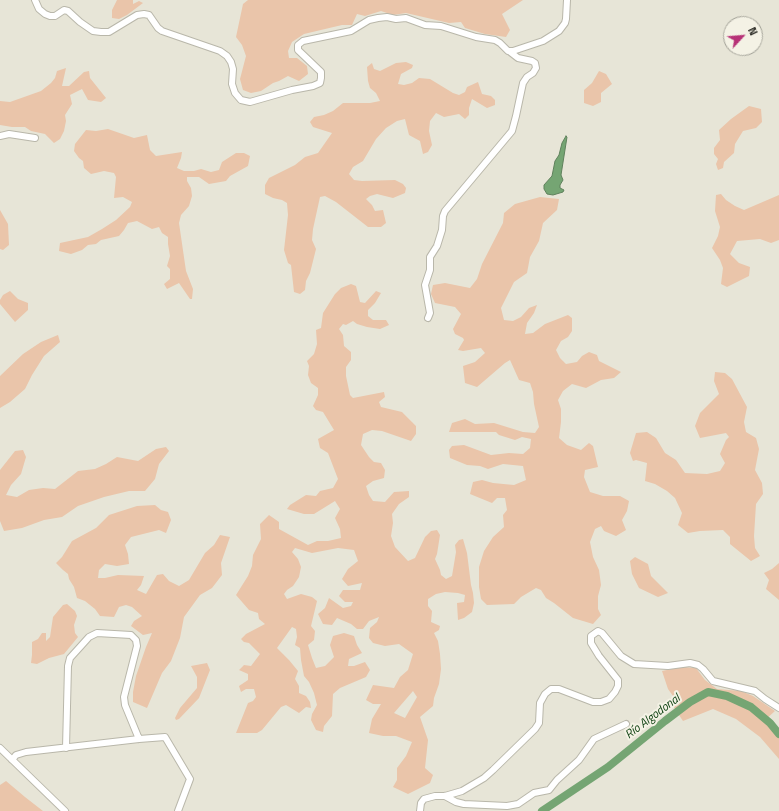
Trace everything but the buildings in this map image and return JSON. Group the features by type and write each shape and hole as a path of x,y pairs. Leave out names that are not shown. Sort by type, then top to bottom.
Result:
{"street":[{"path":"35,0 39,9 45,14 55,16 64,10 68,11 93,31 109,32 137,16 144,14 149,15 158,28 162,31 220,51 227,56 233,69 232,84 235,93 242,100 250,102 320,83 322,78 321,72 298,50 298,45 303,41 313,38 351,31 368,20 378,18 406,18 425,25 441,26 476,37 495,40 518,58 535,63 536,68 523,83 512,131 445,211 442,230 437,246 430,257 430,270 425,285 430,308 428,318"},
{"path":"508,51 513,51 543,42 559,31 565,23 567,0"},
{"path":"0,136 9,134 35,138"},
{"path":"420,811 421,803 424,799 435,796 445,796 462,791 484,778 532,733 538,723 540,702 545,694 551,689 559,690 593,702 601,702 609,699 618,686 618,680 590,642 591,636 598,631 602,633 622,656 634,664 668,666 690,663 698,665 713,680 754,691 779,708"},
{"path":"66,748 68,666 70,658 89,637 97,633 131,635 136,640 137,646 124,696 125,705 139,739"},
{"path":"445,796 456,802 464,804 501,806 518,804 534,793 549,790 579,760 594,738 626,724"},
{"path":"12,760 16,755 26,752 139,739 165,738 190,779 178,811"},
{"path":"0,748 65,811"}],"shaded area":[{"path":"117,0 133,0 133,4 139,1 143,3 119,19 112,18 112,10"},
{"path":"248,0 523,0 502,14 510,30 506,37 485,34 465,28 461,22 449,23 406,13 393,15 381,11 365,16 357,14 352,25 342,25 304,34 292,42 288,51 289,58 297,58 307,66 308,74 299,81 288,76 261,91 251,93 243,90 240,79 246,56 242,45 236,37 243,4"},
{"path":"406,62 413,65 412,68 401,74 398,84 404,85 412,83 419,78 430,79 459,95 465,92 467,87 478,82 482,94 491,96 495,100 495,105 487,108 472,99 469,108 469,115 465,119 459,114 444,117 436,113 430,121 429,131 432,145 428,152 423,154 420,141 409,135 405,119 397,121 386,128 376,139 363,161 353,167 349,174 354,180 395,180 403,184 406,188 405,193 393,198 377,194 366,199 375,211 383,210 386,223 381,227 368,227 336,202 325,196 320,197 312,240 316,249 310,273 306,281 305,290 300,294 294,292 291,265 288,263 284,250 288,215 287,203 265,194 265,185 269,178 295,165 305,157 318,153 332,133 313,127 310,122 314,117 333,111 343,103 370,103 380,101 376,93 370,88 367,67 372,63 374,69 380,71 396,63"},
{"path":"66,68 62,86 69,86 84,72 89,71 90,78 106,98 101,102 88,100 82,89 70,95 72,104 65,115 66,121 64,131 60,139 54,143 45,134 31,131 25,127 0,125 0,101 10,102 41,91 55,78 57,71"},
{"path":"599,71 606,74 612,84 601,93 601,102 593,106 584,103 584,90 592,83"},
{"path":"749,106 761,109 762,122 756,128 743,131 735,144 734,153 724,162 723,168 718,170 716,164 718,159 714,154 714,148 720,140 719,130"},
{"path":"108,129 134,138 147,135 150,150 156,156 182,152 177,168 184,171 201,169 211,172 219,170 222,162 236,153 244,153 250,156 248,166 230,176 226,181 209,184 199,177 187,177 192,196 189,206 181,215 179,223 186,271 193,289 192,299 190,299 179,283 167,289 164,284 170,279 170,269 167,266 170,256 168,237 162,233 159,227 152,229 137,221 128,223 119,236 101,240 96,244 88,245 82,250 71,254 59,251 60,243 88,237 116,220 130,207 132,202 123,197 114,198 116,177 114,173 104,171 91,174 84,168 83,161 74,151 75,144 86,130 96,131"},
{"path":"566,136 561,175 563,180 560,185 560,188 564,190 563,192 553,195 547,194 544,189 544,185 552,176 555,161 559,155 562,143"},
{"path":"721,194 726,200 744,210 779,195 779,240 771,243 760,239 737,241 730,254 739,263 750,267 749,276 727,287 721,284 723,268 720,260 712,248 718,236 720,227 715,211 716,195"},
{"path":"540,197 559,199 557,210 543,223 539,241 530,257 527,273 514,282 501,308 504,320 513,321 521,317 529,308 537,305 534,313 527,323 525,334 533,333 545,324 568,315 572,318 572,331 568,337 561,341 556,350 560,358 566,364 577,362 582,356 589,352 597,355 599,361 621,372 614,378 601,380 586,388 572,384 563,391 558,400 561,409 559,438 567,445 581,450 589,443 593,446 598,467 585,470 584,477 590,492 603,496 620,496 629,501 627,511 622,520 626,530 616,536 604,531 601,526 595,529 590,542 593,557 599,570 601,585 598,596 598,609 601,615 593,624 573,618 546,598 541,590 536,588 521,597 514,604 487,605 481,599 479,587 479,567 484,551 493,537 504,527 503,515 507,510 505,498 497,498 492,503 470,494 473,482 482,480 493,483 514,485 526,480 523,466 503,464 488,469 480,466 467,465 450,458 449,450 452,446 464,445 491,455 509,453 523,454 530,448 531,439 522,437 515,440 499,435 496,432 449,432 452,423 465,419 475,424 494,423 523,432 535,433 539,427 530,383 519,380 510,360 477,387 465,383 463,366 475,362 485,353 481,348 463,351 458,350 464,340 455,334 453,329 461,314 455,307 435,303 431,294 433,285 445,283 470,288 477,279 482,264 503,223 504,213 515,204"},
{"path":"0,210 8,224 9,245 3,250 0,249"},
{"path":"351,284 356,286 360,302 365,303 376,291 381,293 375,303 368,310 368,316 373,320 386,320 389,325 380,329 367,327 353,321 346,325 343,324 339,329 343,335 344,346 351,352 351,360 346,367 346,376 350,395 353,398 384,392 385,397 379,402 381,407 402,412 416,426 416,434 411,441 382,431 372,430 363,434 361,445 369,457 374,462 381,463 385,470 384,478 373,481 366,486 369,495 373,501 385,502 394,492 409,491 409,497 399,504 392,514 393,523 391,536 395,547 408,561 415,558 425,537 431,531 437,530 440,535 435,559 441,575 446,579 452,576 456,552 455,545 459,540 463,539 467,553 473,593 474,603 472,612 464,618 458,620 457,603 464,602 465,595 445,592 436,594 428,599 428,606 432,611 431,622 440,626 439,630 434,633 438,641 441,669 439,684 433,706 420,717 428,740 425,768 433,775 430,783 408,794 393,787 397,780 397,768 406,756 412,742 396,736 383,736 369,733 372,719 381,704 373,704 366,700 373,685 394,688 400,677 408,670 413,654 399,644 385,646 373,643 369,638 370,628 377,622 379,617 369,621 363,629 357,629 351,624 337,618 332,625 323,624 318,614 325,608 329,598 343,608 351,606 353,602 345,602 339,596 343,590 360,590 362,583 348,586 342,579 348,569 358,561 354,550 338,548 312,553 295,548 292,552 298,559 301,567 299,577 293,586 284,594 287,599 301,594 312,597 317,601 311,626 315,631 314,640 308,645 316,668 325,666 334,657 330,645 333,636 344,633 354,636 362,653 349,659 348,666 354,666 365,662 370,670 366,677 340,688 333,694 332,716 324,726 323,732 316,730 311,720 312,714 317,705 314,693 309,682 304,676 300,648 295,645 297,637 296,629 292,627 277,648 298,671 295,679 299,686 299,693 306,696 310,702 311,708 306,707 299,713 286,705 281,707 262,730 257,733 236,733 248,703 253,701 256,697 254,689 246,689 241,692 239,686 248,680 248,674 239,670 244,665 251,666 260,654 249,643 244,642 241,639 246,634 265,624 259,619 258,613 249,610 236,595 248,576 252,566 253,555 261,539 260,524 269,515 279,522 279,529 308,545 317,541 328,541 341,538 340,529 335,518 340,509 335,501 314,514 304,514 287,509 290,505 306,495 316,496 320,491 333,488 338,479 328,453 320,448 318,439 334,430 323,412 316,410 313,406 318,395 318,388 311,383 308,375 309,366 307,361 314,354 317,344 316,330 321,328 323,313 335,294 341,288","holes":["413,691 417,697 405,718 394,713"]},
{"path":"10,291 18,299 28,303 28,310 15,322 0,304 0,300 3,295"},
{"path":"58,335 60,342 44,356 25,389 10,402 0,408 0,376 23,354 41,342"},
{"path":"715,372 725,373 732,379 747,407 744,422 746,432 756,438 759,449 755,470 762,483 763,494 756,504 754,536 755,548 760,556 751,561 730,544 730,537 723,530 688,533 678,525 682,513 675,498 655,484 645,481 647,463 636,460 633,461 630,453 636,433 647,432 656,438 665,453 676,460 685,473 707,474 720,471 725,463 720,454 726,440 729,437 726,433 700,438 695,426 700,413 719,394 714,381"},
{"path":"166,447 169,451 159,464 155,479 145,491 129,491 104,497 78,506 62,517 44,520 22,528 4,531 0,521 0,470 15,451 23,450 26,457 21,474 11,485 6,495 17,497 29,490 43,488 55,489 78,471 95,469 117,457 138,461 156,449"},
{"path":"155,505 161,510 168,512 171,520 166,533 159,530 131,537 125,545 129,564 117,566 105,564 99,570 98,578 118,575 144,576 141,585 137,590 146,594 157,575 163,574 169,581 179,586 189,580 205,553 214,545 220,535 230,537 221,563 222,575 212,588 200,595 184,617 180,638 171,661 162,673 147,708 133,702 136,676 152,633 143,635 131,626 134,621 142,616 132,607 126,605 119,607 114,617 100,616 95,609 85,601 77,598 68,574 56,563 62,557 72,541 96,528 109,515 137,506"},
{"path":"635,557 648,564 651,576 668,593 658,597 639,588 632,574 630,561"},
{"path":"779,563 779,600 766,589 769,580 764,573"},
{"path":"67,604 75,611 77,616 74,625 75,633 78,637 64,654 49,658 37,664 31,663 32,642 38,639 42,633 46,633 46,641 50,637 53,617 63,605"},
{"path":"207,663 210,670 199,698 179,719 176,720 175,718 180,708 197,688 197,677 191,666"},
{"path":"682,667 696,668 705,680 717,689 741,691 753,696 775,711 764,721 776,736 779,736 779,759 760,737 736,719 713,709 683,721 669,700 673,696 668,689 662,671"},
{"path":"6,781 43,811 0,811 0,785"}],"waterway":[{"name":"Río Algodonal","path":"542,811 608,767 690,702 708,692 727,696 751,707 770,723 779,734"}]}
